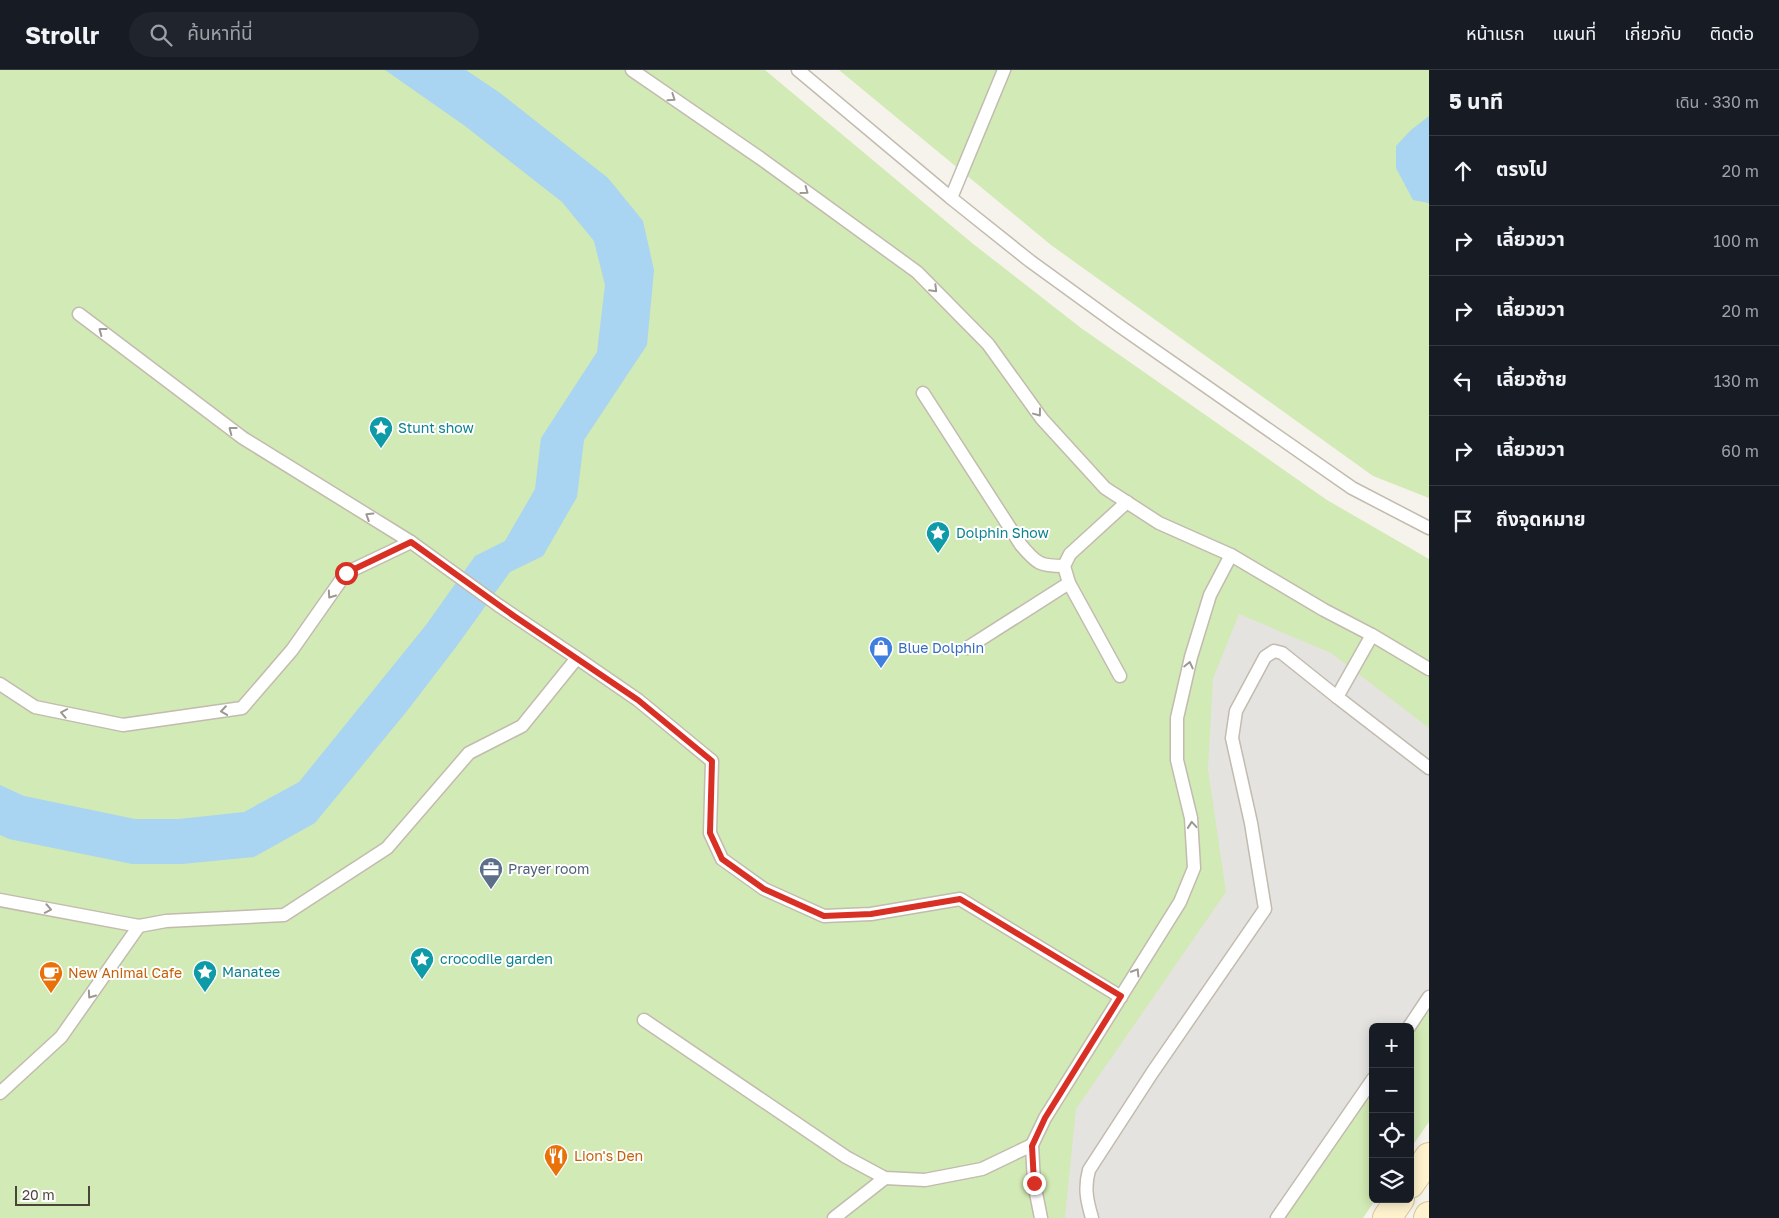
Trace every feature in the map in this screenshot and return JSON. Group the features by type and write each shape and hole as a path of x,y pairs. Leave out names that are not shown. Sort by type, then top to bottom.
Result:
{"street":[{"path":"1414,1178 1429,1157"},
{"path":"1387,1218 1397,1203"}],"lane":[{"path":"632,70 760,158 917,272 988,344 1042,419 1105,488 1159,523 1231,555 1429,669"},
{"path":"798,70 951,198 1030,260 1240,411 1352,488 1429,528"},
{"path":"951,198 1004,70"},
{"path":"79,314 243,438 411,542 498,605 638,700 712,761 710,833 722,859 764,889 824,916 871,914 960,899 1121,996"},
{"path":"923,393 1021,545 1032,558 1045,566 1064,566"},
{"path":"1120,676 1069,583 1064,566 1070,554 1127,502"},
{"path":"0,684 35,707 123,725 242,708 292,650 346,573 411,542"},
{"path":"1041,1218 1034,1183 1032,1146 1045,1118 1180,902 1194,868 1191,818 1177,760 1177,718 1191,656 1210,595 1231,555"},
{"path":"967,648 1069,583"},
{"path":"1337,697 1372,635"},
{"path":"1092,1218 1086,1197 1086,1181 1089,1170 1152,1073 1265,909 1251,823 1232,738 1236,711 1265,657 1274,651 1282,653 1429,768"},
{"path":"0,900 139,926 166,921 284,915 387,848 469,754 522,726 576,658"},
{"path":"0,1093 61,1037 139,926"},
{"path":"1412,1023 1429,997"},
{"path":"644,1020 846,1156 885,1178 924,1180 982,1169 1032,1146"},
{"path":"1278,1218 1369,1085"},
{"path":"834,1218 885,1178"}],"green space":[{"path":"0,70 765,70 972,243 1081,328 1327,500 1429,559 1429,1122 1414,1143 1414,1023 1369,1023 1369,1203 1373,1203 1363,1218 0,1218"},
{"path":"839,70 1429,70 1429,498 1373,476 1051,245"}],"shaded area":[{"path":"1239,614 1331,653 1429,728 1429,1003 1413,1023 1369,1023 1369,1092 1283,1218 1065,1218 1076,1109 1226,892 1208,769 1213,679"}],"water":[{"path":"385,70 466,70 500,93 608,178 643,221 654,270 647,345 584,440 577,497 543,556 510,572 407,711 315,823 254,857 182,864 132,864 9,839 0,835 0,785 24,796 135,819 179,819 244,812 299,782 426,625 475,556 505,541 535,489 541,438 597,352 605,285 594,241 562,202 465,126"},
{"path":"1429,116 1429,203 1413,200 1396,168 1396,146 1411,130"}],"place":[{"name":"Stunt show","path":"381,449"},
{"name":"Dolphin Show","path":"938,554"},
{"name":"Blue Dolphin","path":"881,669"},
{"name":"Prayer room","path":"491,890"},
{"name":"crocodile garden","path":"422,980"},
{"name":"Manatee","path":"205,993"},
{"name":"New Animal Cafe","path":"51,994"},
{"name":"Lion's Den","path":"556,1177"}],"route":[{"path":"346,573 411,542 514,616 638,700 712,761 710,833 722,859 764,889 824,916 871,914 960,899 1121,996 1045,1118 1032,1146 1034,1183"}]}
